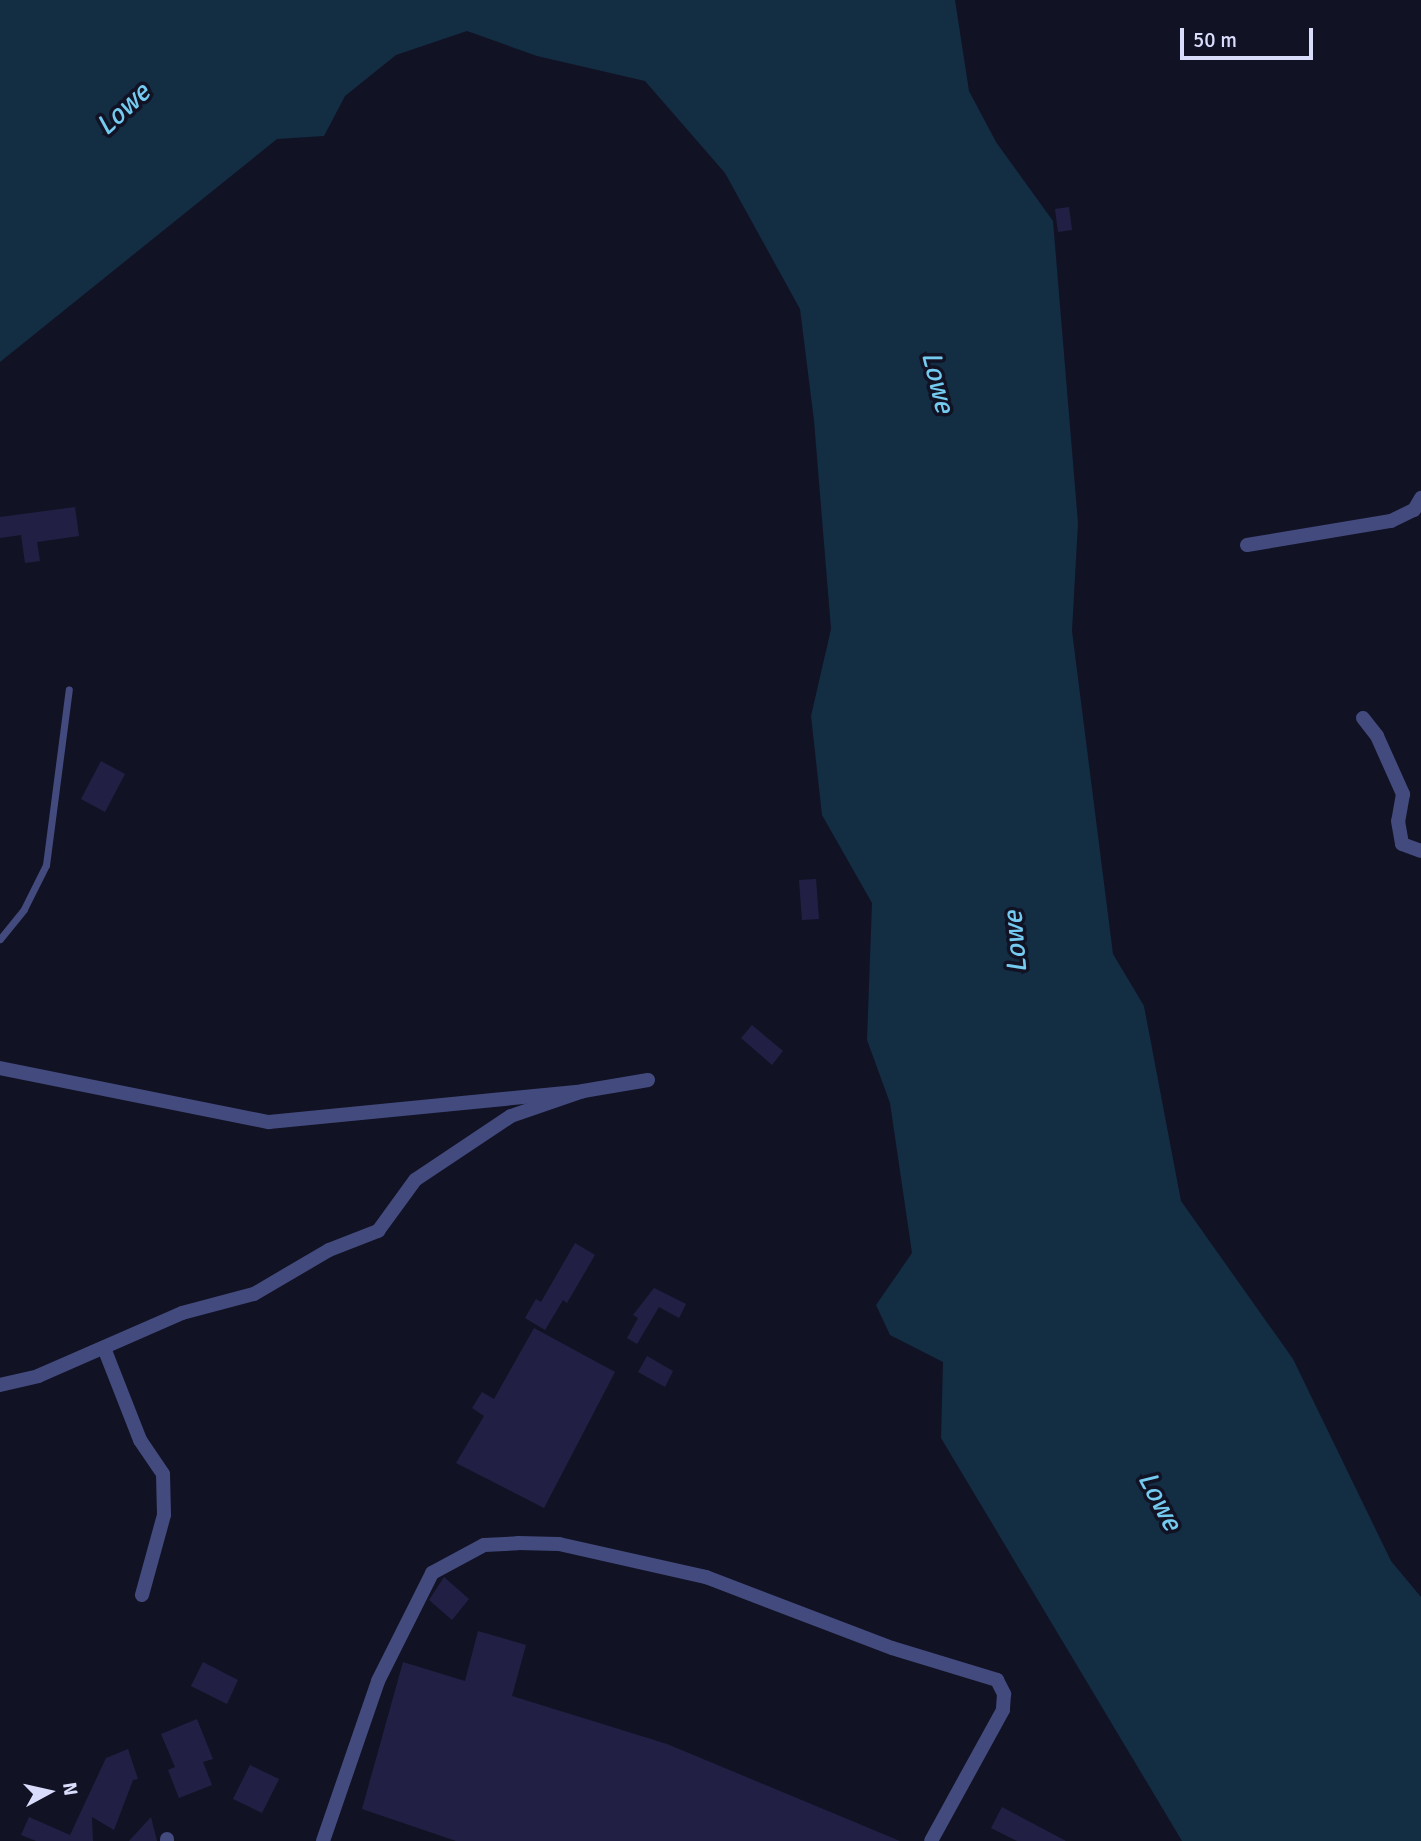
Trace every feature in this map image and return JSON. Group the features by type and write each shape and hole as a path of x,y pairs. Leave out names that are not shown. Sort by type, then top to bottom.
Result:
{"street":[{"path":"1247,545 1391,521 1414,510 1421,498"},
{"path":"1363,718 1377,736 1404,794 1398,821 1402,844 1421,850"},
{"path":"0,1068 269,1122 583,1091 649,1080"},
{"path":"0,1385 38,1376 182,1313 254,1294 329,1250 377,1231 415,1180 511,1116 583,1091"},
{"path":"104,1348 140,1440 163,1474 164,1515 142,1595"},
{"path":"323,1841 378,1681 432,1573 484,1545 518,1543 559,1545 706,1577 865,1638 997,1680 1004,1694 1003,1710 931,1841"}],"lane":[{"path":"0,939 24,909 46,865 69,689"}],"water":[{"name":"Lowe","path":"0,0 955,0 969,91 996,142 1053,221 1078,523 1072,631 1113,954 1144,1006 1181,1201 1293,1359 1391,1561 1421,1597 1421,1841 1182,1841 941,1438 943,1362 890,1335 876,1305 912,1253 890,1103 867,1040 872,903 822,815 811,716 831,629 814,421 800,309 725,173 645,81 537,56 467,31 396,55 345,96 324,136 277,139 0,362"}],"building":[{"path":"1069,207 1072,230 1058,232 1055,209"},
{"path":"75,507 79,536 37,542 40,561 25,563 21,535 0,538 0,517"},
{"path":"101,761 125,774 105,812 81,799"},
{"path":"816,879 819,919 802,920 799,880"},
{"path":"752,1025 783,1051 772,1065 741,1038"},
{"path":"575,1243 595,1255 567,1303 563,1300 545,1330 525,1318 536,1299 541,1302"},
{"path":"654,1288 686,1304 679,1318 659,1307 637,1344 627,1338 638,1318 633,1315"},
{"path":"534,1328 615,1372 544,1508 456,1463 484,1416 472,1408 482,1392 494,1399"},
{"path":"647,1356 673,1371 665,1387 638,1372"},
{"path":"444,1577 469,1599 452,1620 429,1600"},
{"path":"478,1631 526,1645 512,1696 667,1744 900,1841 456,1841 362,1809 403,1662 465,1681"},
{"path":"203,1662 238,1680 227,1704 191,1686"},
{"path":"197,1719 213,1759 203,1762 212,1785 179,1798 168,1770 175,1767 161,1734"},
{"path":"128,1749 138,1779 133,1780 114,1830 92,1817 93,1841 36,1841 21,1835 29,1817 70,1835 106,1758"},
{"path":"250,1765 279,1779 262,1813 233,1799"},
{"path":"1002,1807 1066,1841 1017,1841 991,1828"},
{"path":"151,1817 157,1841 129,1841"}]}
